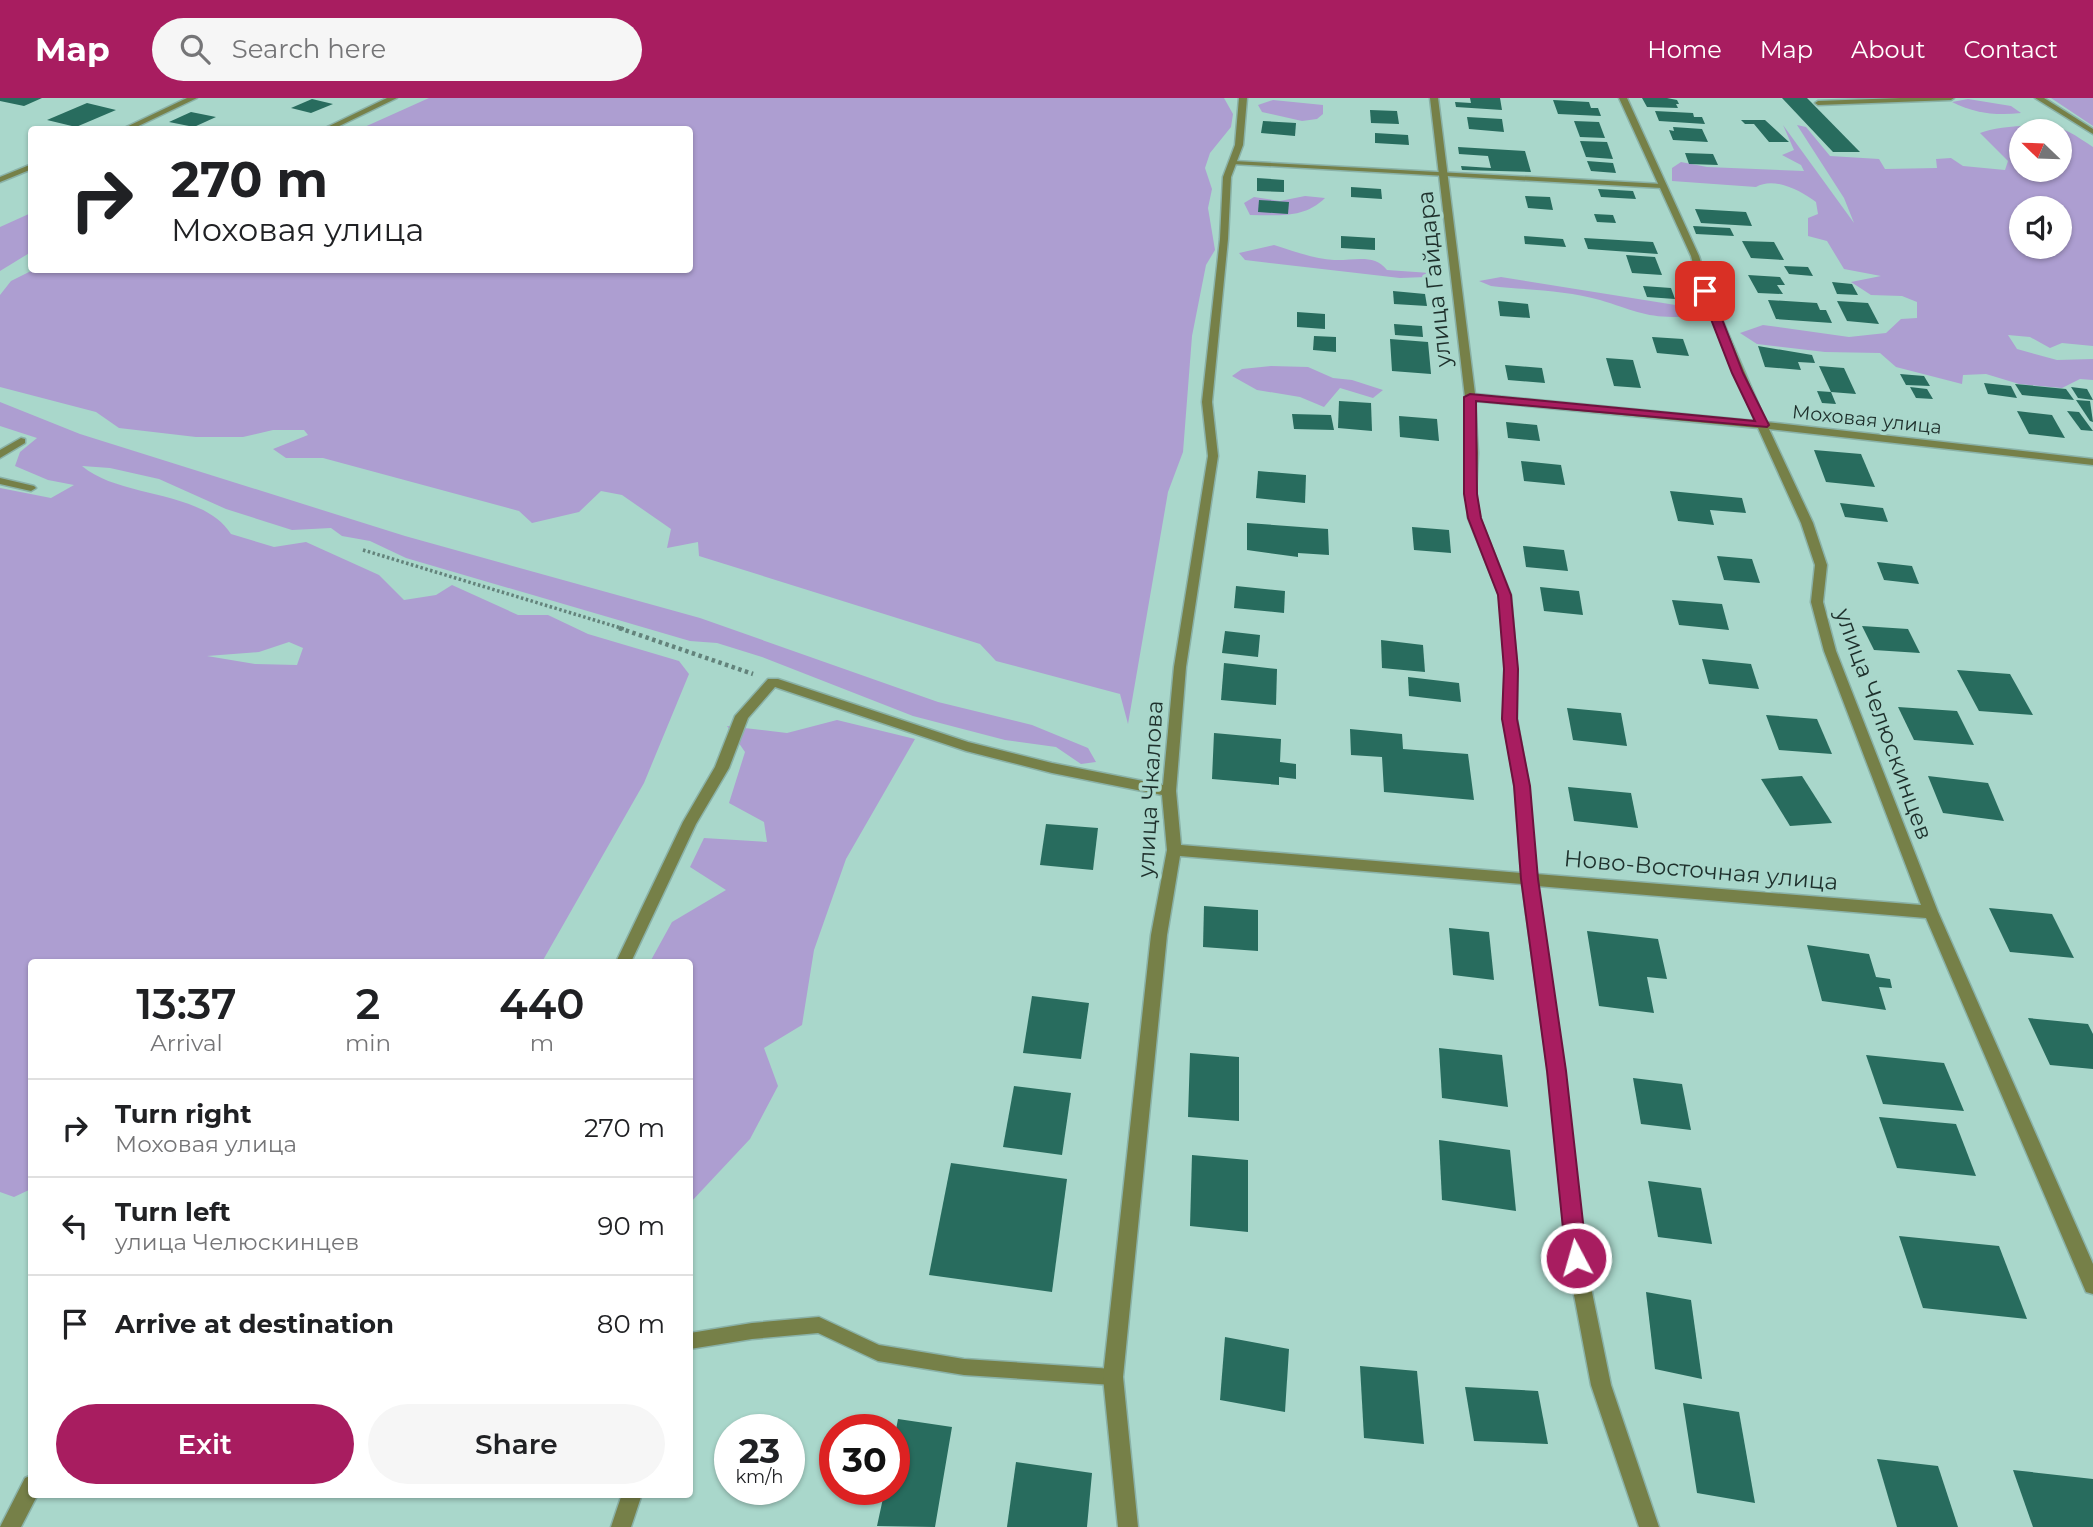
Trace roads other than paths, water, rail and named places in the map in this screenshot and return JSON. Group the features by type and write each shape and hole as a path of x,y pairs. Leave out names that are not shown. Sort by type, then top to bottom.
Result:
{"street":[{"path":"132,126 193,98"},
{"path":"333,126 393,98"},
{"name":"улица Чкалова","path":"1128,1527 1113,1377 1159,935 1174,850 1169,791 1180,667 1213,456 1207,402 1224,239 1227,177 1240,145 1243,98"},
{"name":"улица Гайдара","path":"1434,98 1470,397 1471,494 1474,518 1505,595 1511,669 1510,719 1522,786 1529,879 1556,1071 1576,1258 1601,1385 1649,1527"},
{"name":"улица Челюскинцев","path":"1623,98 1695,256 1705,291 1738,373 1807,523 1821,565 1817,602 1829,651 1931,912 2093,1285"},
{"path":"2039,98 2093,132"},
{"path":"0,180 28,168"},
{"name":"Моховая улица","path":"1470,397 2093,461"},
{"path":"0,455 21,441"},
{"path":"625,959 690,822 722,768 742,716 773,682 966,746 1052,768 1169,791"},
{"name":"Ново-Восточная улица","path":"1174,850 1931,912"},
{"path":"10,1527 28,1493"},
{"path":"621,1527 631,1498"}],"lane":[{"path":"1818,103 1951,98"},
{"path":"1234,163 1662,186"},
{"path":"0,481 31,488"},
{"path":"693,1341 752,1331 819,1325 878,1353 964,1367 1113,1377"}]}
